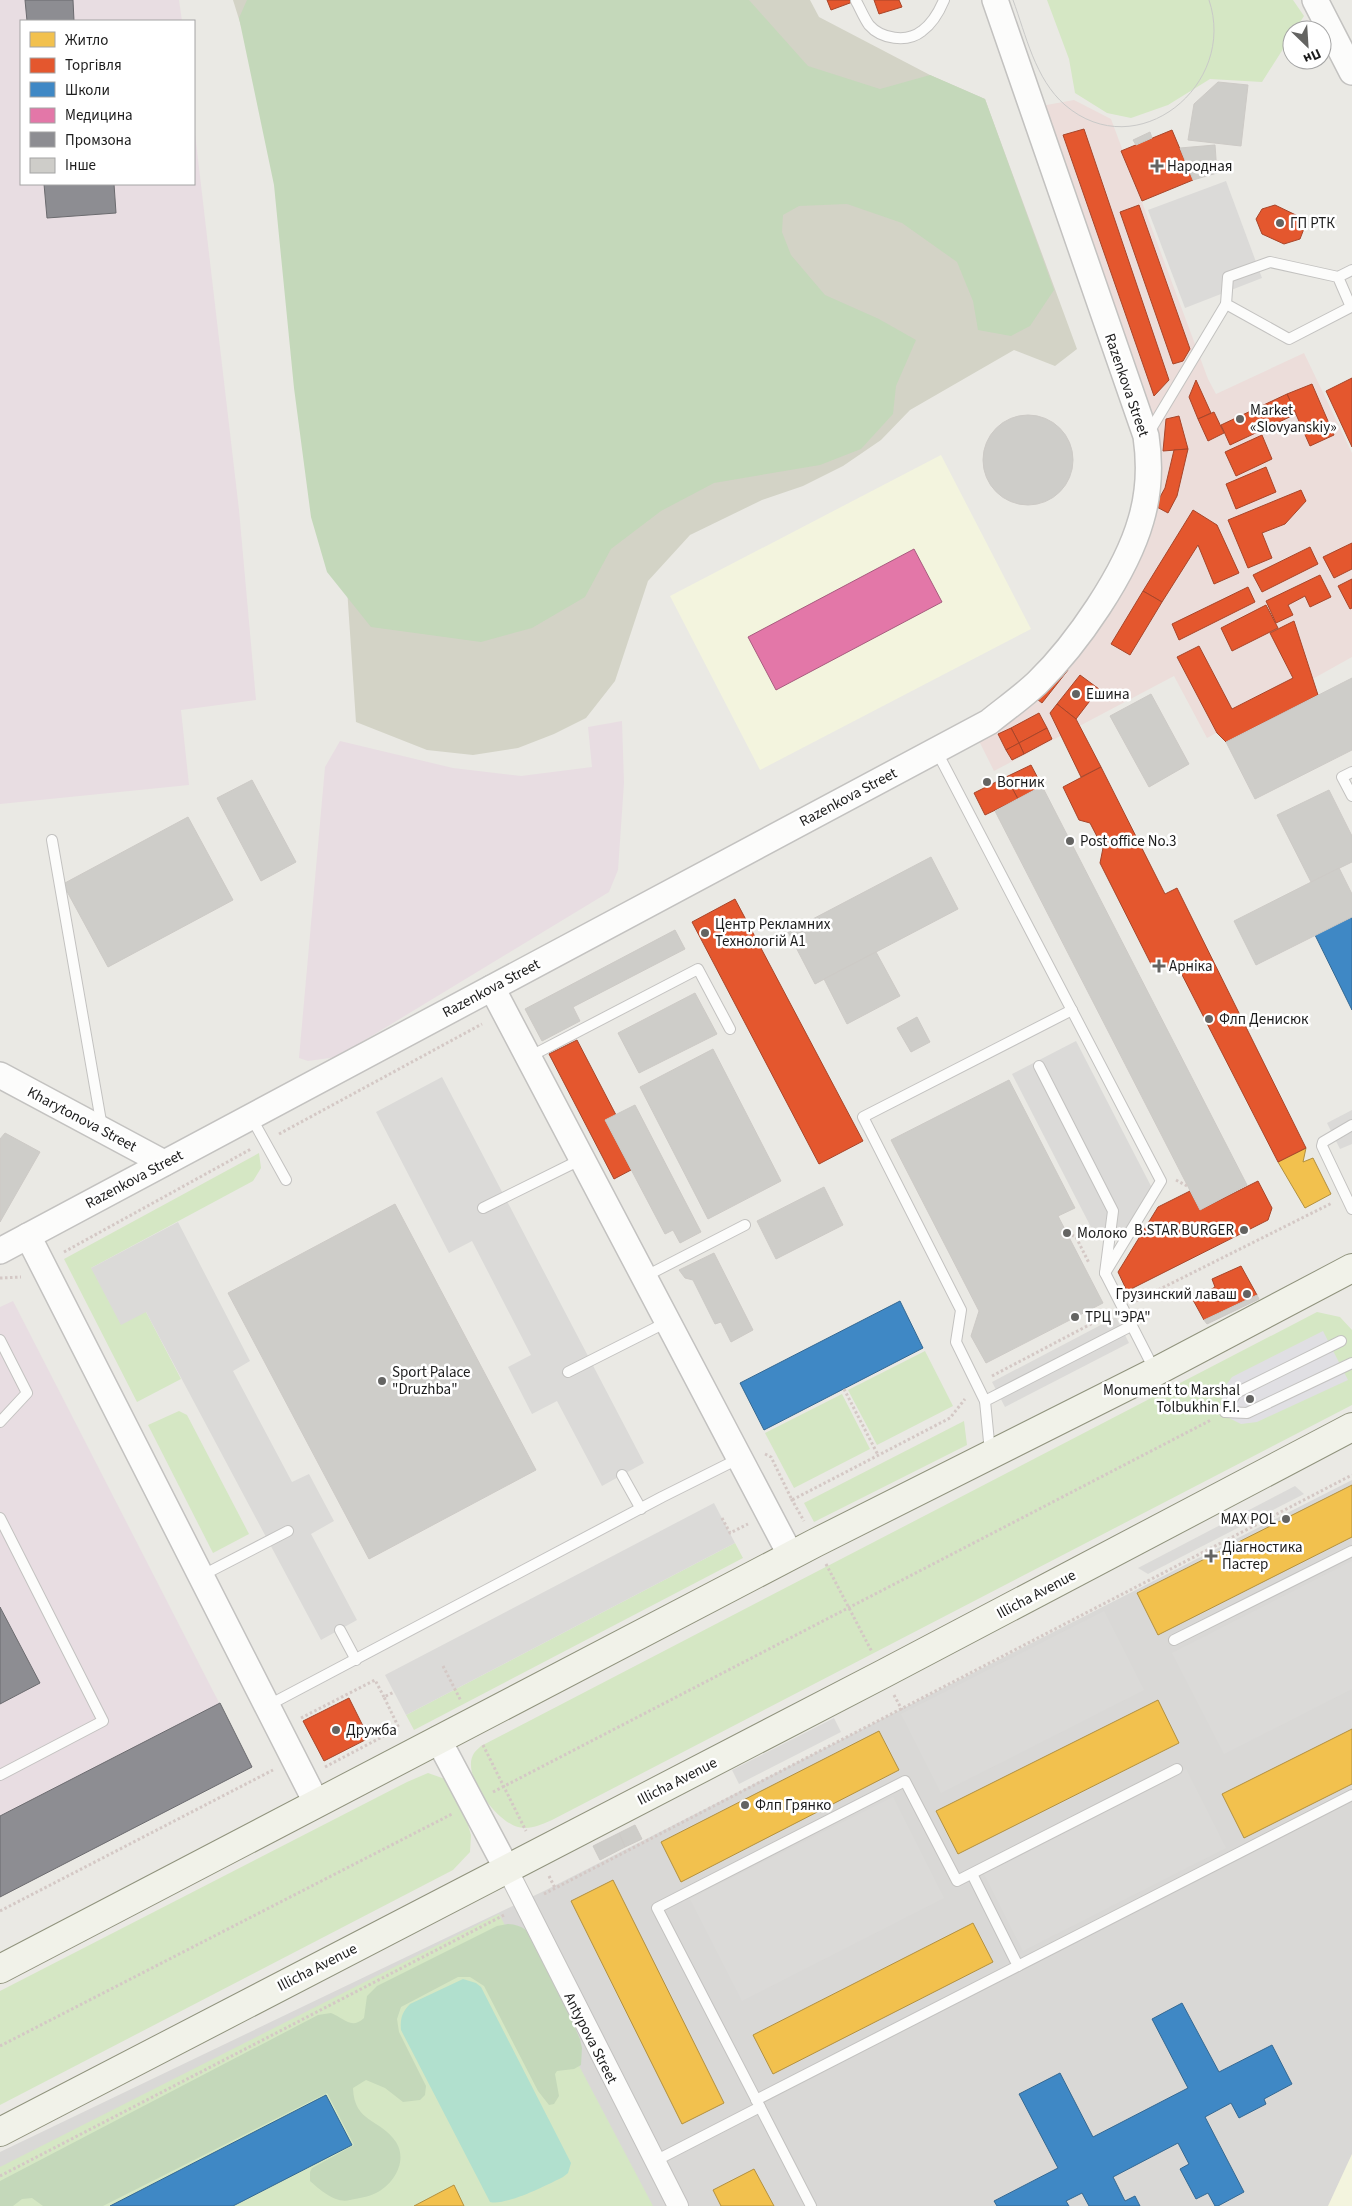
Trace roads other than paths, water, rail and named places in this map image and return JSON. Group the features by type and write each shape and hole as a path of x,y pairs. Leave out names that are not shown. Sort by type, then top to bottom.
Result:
{"main road":[{"path":"0,1969 815,1543 1155,1372 1352,1268"},
{"name":"Illicha Avenue","path":"0,2132 883,1674 1352,1427"}],"street":[{"name":"Razenkova Street","path":"0,1251 989,722 1030,688 1082,630 1110,587 1142,519 1149,459 1146,436 995,0"},
{"path":"1315,0 1352,72"},
{"path":"492,988 791,1556"},
{"name":"Kharytonova Street","path":"0,1075 164,1163"},
{"path":"28,1236 317,1804"},
{"path":"438,1739 507,1869"},
{"name":"Antypova Street","path":"507,1869 523,1905 678,2206"}],"lane":[{"path":"856,1 869,24 880,34 889,38 907,37 922,32 936,17 944,0"},
{"path":"1146,436 1226,304 1228,277 1270,262 1338,277 1352,270"},
{"path":"1226,304 1289,339 1351,307 1338,277"},
{"path":"936,750 1161,1181 1105,1274"},
{"path":"1352,772 1342,777 1352,796"},
{"path":"52,840 103,1130"},
{"path":"528,1057 698,969 730,1029"},
{"path":"990,1455 985,1401 956,1342 961,1310 863,1117 1072,1010"},
{"path":"1039,1066 1114,1211 1105,1274 1155,1372"},
{"path":"251,1117 286,1180"},
{"path":"1352,1125 1329,1137 1323,1142 1322,1146 1352,1209"},
{"path":"483,1208 582,1159"},
{"path":"644,1277 745,1225"},
{"path":"568,1372 668,1321"},
{"path":"985,1401 1131,1326"},
{"path":"0,1340 27,1393 0,1422"},
{"path":"1341,1341 1236,1393 1225,1412 1247,1413 1352,1363"},
{"path":"267,1706 740,1458"},
{"path":"622,1474 641,1509"},
{"path":"0,1518 103,1721 0,1775"},
{"path":"201,1576 288,1531"},
{"path":"1174,1640 1352,1551"},
{"path":"340,1630 356,1660"},
{"path":"811,2206 657,1908 905,1781 957,1881 1177,1769"},
{"path":"655,2161 1018,1966 1352,1795"},
{"path":"972,1874 1018,1966"}],"tram line":[{"path":"1013,0 1039,70 1055,94 1065,105 1093,122 1122,127 1150,121 1175,108 1195,87 1209,61 1214,31 1209,0"}],"place":[{"name":"Народная","path":"1157,166"},
{"name":"ГП РТК","path":"1280,223"},
{"name":"Market «Slovyanskiy»","path":"1240,419"},
{"name":"Ешина","path":"1076,694"},
{"name":"Вогник","path":"987,782"},
{"name":"Post office No.3","path":"1070,841"},
{"name":"Центр Рекламних Технологій А1","path":"705,933"},
{"name":"Арніка","path":"1159,966"},
{"name":"Флп Денисюк","path":"1209,1019"},
{"name":"B.STAR BURGER","path":"1244,1230"},
{"name":"Молоко","path":"1067,1233"},
{"name":"Грузинский лаваш","path":"1247,1294"},
{"name":"ТРЦ \"ЭРА\"","path":"1075,1317"},
{"name":"Sport Palace \"Druzhba\"","path":"382,1381"},
{"name":"Monument to Marshal Tolbukhin F.I.","path":"1250,1399"},
{"name":"MAX POL","path":"1286,1519"},
{"name":"Діагностика Пастер","path":"1211,1556"},
{"name":"Дружба","path":"336,1730"},
{"name":"Флп Грянко","path":"745,1805"}]}
